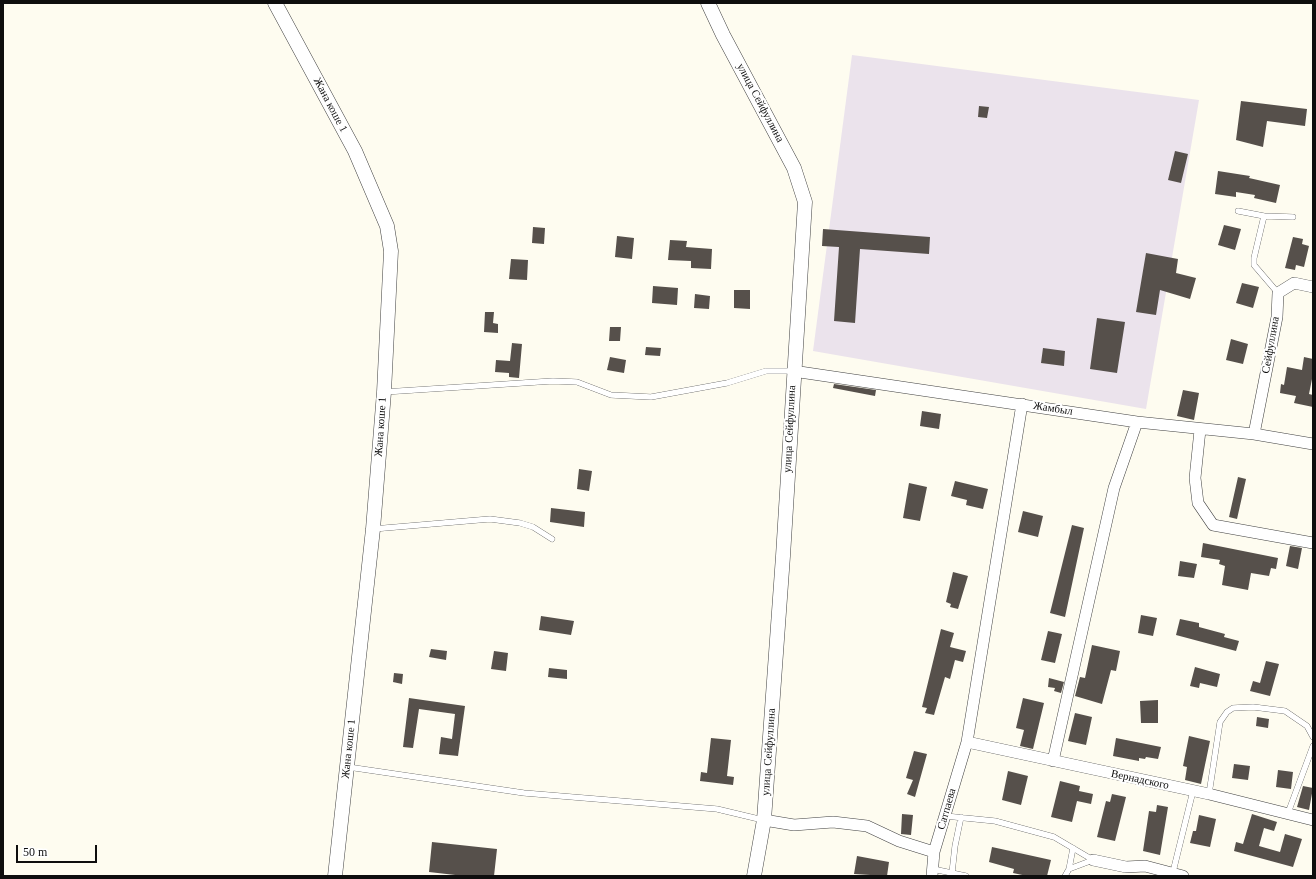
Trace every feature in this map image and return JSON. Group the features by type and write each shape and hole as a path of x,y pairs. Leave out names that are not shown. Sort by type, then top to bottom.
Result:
{"street":[{"name":"Жана коше 1","path":"275,3 355,151 387,226 392,251 384,392 373,529 335,876"},
{"name":"улица Сейфуллина","path":"708,3 723,35 794,168 805,202 764,820 754,876"},
{"path":"1278,293 1294,283 1313,287"},
{"name":"Сейфуллина","path":"1254,434 1277,317 1278,293"},
{"name":"Жамбыл","path":"793,371 1137,422 1200,430 1254,434 1313,444"},
{"name":"Сатпаева","path":"932,873 934,852 967,742 1022,404"},
{"path":"1053,761 1114,488 1137,422"},
{"path":"1200,430 1195,478 1198,503 1213,525 1313,543"},
{"name":"Вернадского","path":"967,742 1209,794 1313,820"},
{"path":"764,820 794,825 833,822 867,826 899,841 934,852"},
{"path":"1093,860 1126,866 1145,866 1178,874"}],"lane":[{"path":"1238,212 1264,216 1293,217"},
{"path":"1264,216 1254,258 1254,265 1278,293"},
{"path":"384,392 553,381 577,382 611,395 651,397 727,383 766,371 793,371"},
{"path":"373,529 490,519 520,523 533,527 552,539"},
{"path":"1209,794 1220,722 1227,712 1233,708 1253,707 1285,711 1307,726 1313,737"},
{"path":"1288,813 1313,746"},
{"path":"347,767 524,793 717,809 764,820"},
{"path":"1178,874 1193,791"},
{"path":"945,816 1003,823 1054,837 1093,860"},
{"path":"952,873 955,846 961,818"},
{"path":"1065,876 1069,869 1073,848"},
{"path":"1069,869 1093,860"},
{"path":"932,873 952,873 966,876"}],"shaded area":[{"path":"852,55 1199,100 1146,409 813,351"}],"building":[{"path":"1241,101 1307,109 1305,126 1267,121 1263,147 1236,140"},
{"path":"979,106 989,107 987,118 978,117"},
{"path":"1175,151 1188,154 1181,183 1168,180"},
{"path":"1218,171 1250,176 1249,178 1280,185 1276,203 1254,198 1255,195 1236,192 1236,197 1215,194"},
{"path":"1224,225 1241,229 1235,250 1218,245"},
{"path":"533,227 545,228 544,244 532,243"},
{"path":"823,229 930,237 929,254 860,249 855,323 834,321 839,247 822,246"},
{"path":"617,236 634,238 632,259 615,257"},
{"path":"1293,237 1303,239 1302,244 1309,246 1304,267 1296,265 1295,270 1285,268"},
{"path":"670,240 687,241 686,247 712,249 711,269 691,268 691,261 668,260"},
{"path":"1146,253 1178,259 1176,273 1196,278 1190,299 1160,290 1156,315 1136,312"},
{"path":"511,259 528,260 527,280 509,279"},
{"path":"1242,283 1259,287 1253,308 1236,303"},
{"path":"653,286 678,288 677,305 652,303"},
{"path":"734,290 750,290 750,309 734,308"},
{"path":"695,294 710,296 709,309 694,308"},
{"path":"485,312 494,312 493,323 498,324 498,333 484,332"},
{"path":"1097,318 1125,322 1117,373 1090,369"},
{"path":"610,327 621,327 620,341 609,341"},
{"path":"1231,339 1248,344 1243,364 1226,360"},
{"path":"512,343 522,344 519,378 509,377 509,373 495,372 496,360 510,361"},
{"path":"646,347 661,348 660,356 645,355"},
{"path":"1043,348 1065,351 1064,366 1041,363"},
{"path":"610,357 626,360 624,373 607,370"},
{"path":"1304,357 1313,359 1313,374 1309,394 1313,395 1313,407 1294,403 1296,396 1280,393 1281,384 1284,385 1287,367 1302,370"},
{"path":"834,384 876,390 875,396 833,388"},
{"path":"1183,390 1199,393 1194,420 1177,416"},
{"path":"922,411 941,414 939,429 920,426"},
{"path":"579,469 592,471 589,491 577,489"},
{"path":"1238,477 1246,479 1237,519 1229,517"},
{"path":"955,481 988,489 983,509 966,505 967,500 951,496"},
{"path":"909,483 927,487 920,521 903,518"},
{"path":"551,508 585,512 584,527 550,522"},
{"path":"1023,511 1043,516 1038,537 1018,532"},
{"path":"1072,525 1084,528 1065,617 1050,613"},
{"path":"1203,543 1278,558 1276,569 1271,568 1269,576 1251,573 1248,590 1222,585 1225,566 1219,564 1220,560 1201,557"},
{"path":"1290,546 1302,548 1298,569 1286,566"},
{"path":"1180,561 1197,564 1194,578 1178,576"},
{"path":"953,572 968,576 958,609 950,607 951,604 946,602"},
{"path":"1141,615 1157,618 1153,636 1138,633"},
{"path":"541,616 574,621 571,635 539,630"},
{"path":"1180,619 1199,623 1199,627 1225,634 1224,637 1239,641 1236,651 1176,635"},
{"path":"941,629 954,633 950,647 966,651 963,662 955,660 950,679 945,677 934,715 925,713 927,708 922,707"},
{"path":"1048,631 1062,634 1055,663 1041,660"},
{"path":"1092,645 1120,651 1116,671 1111,670 1102,704 1075,696 1080,677 1085,678"},
{"path":"431,649 447,651 446,660 429,657"},
{"path":"494,651 508,653 506,671 491,669"},
{"path":"1266,661 1279,664 1270,696 1250,691 1253,681 1260,683"},
{"path":"1195,667 1220,674 1217,687 1200,683 1199,688 1190,686"},
{"path":"549,668 567,670 567,679 548,677"},
{"path":"394,673 403,674 402,684 393,682"},
{"path":"1049,678 1064,682 1061,693 1054,691 1055,688 1048,687"},
{"path":"409,698 465,706 458,756 439,754 441,737 452,739 455,714 419,709 413,748 403,747"},
{"path":"1023,698 1044,703 1033,749 1020,746 1024,730 1016,728"},
{"path":"1158,700 1158,723 1141,723 1140,701"},
{"path":"1075,713 1092,717 1086,745 1068,741"},
{"path":"1257,717 1269,719 1268,728 1256,726"},
{"path":"1189,736 1210,741 1201,784 1185,780 1187,767 1183,766"},
{"path":"711,738 731,740 727,776 734,777 733,785 700,781 701,772 707,773"},
{"path":"1116,738 1161,747 1158,759 1146,757 1145,759 1139,758 1139,761 1113,756"},
{"path":"914,751 927,754 915,797 907,794 913,780 906,778"},
{"path":"1234,764 1250,766 1248,780 1232,778"},
{"path":"1278,770 1293,772 1291,789 1276,787"},
{"path":"1008,771 1028,776 1021,805 1002,800"},
{"path":"1060,781 1080,786 1079,791 1093,794 1091,804 1077,801 1072,822 1051,817"},
{"path":"1303,786 1313,788 1309,810 1297,807"},
{"path":"1112,794 1126,797 1115,841 1097,837 1106,801 1110,802"},
{"path":"1157,805 1168,807 1160,855 1143,851 1149,811 1156,812"},
{"path":"902,814 913,815 911,835 901,834"},
{"path":"1252,814 1277,822 1274,831 1264,828 1259,846 1280,852 1285,834 1302,839 1293,867 1234,851 1236,842 1243,844"},
{"path":"1199,815 1216,819 1210,847 1190,843 1193,831 1196,831"},
{"path":"432,842 497,849 494,876 464,876 429,872"},
{"path":"992,847 1051,860 1047,876 1027,876 1013,873 1014,869 989,862"},
{"path":"857,856 889,862 887,876 854,874"}]}
